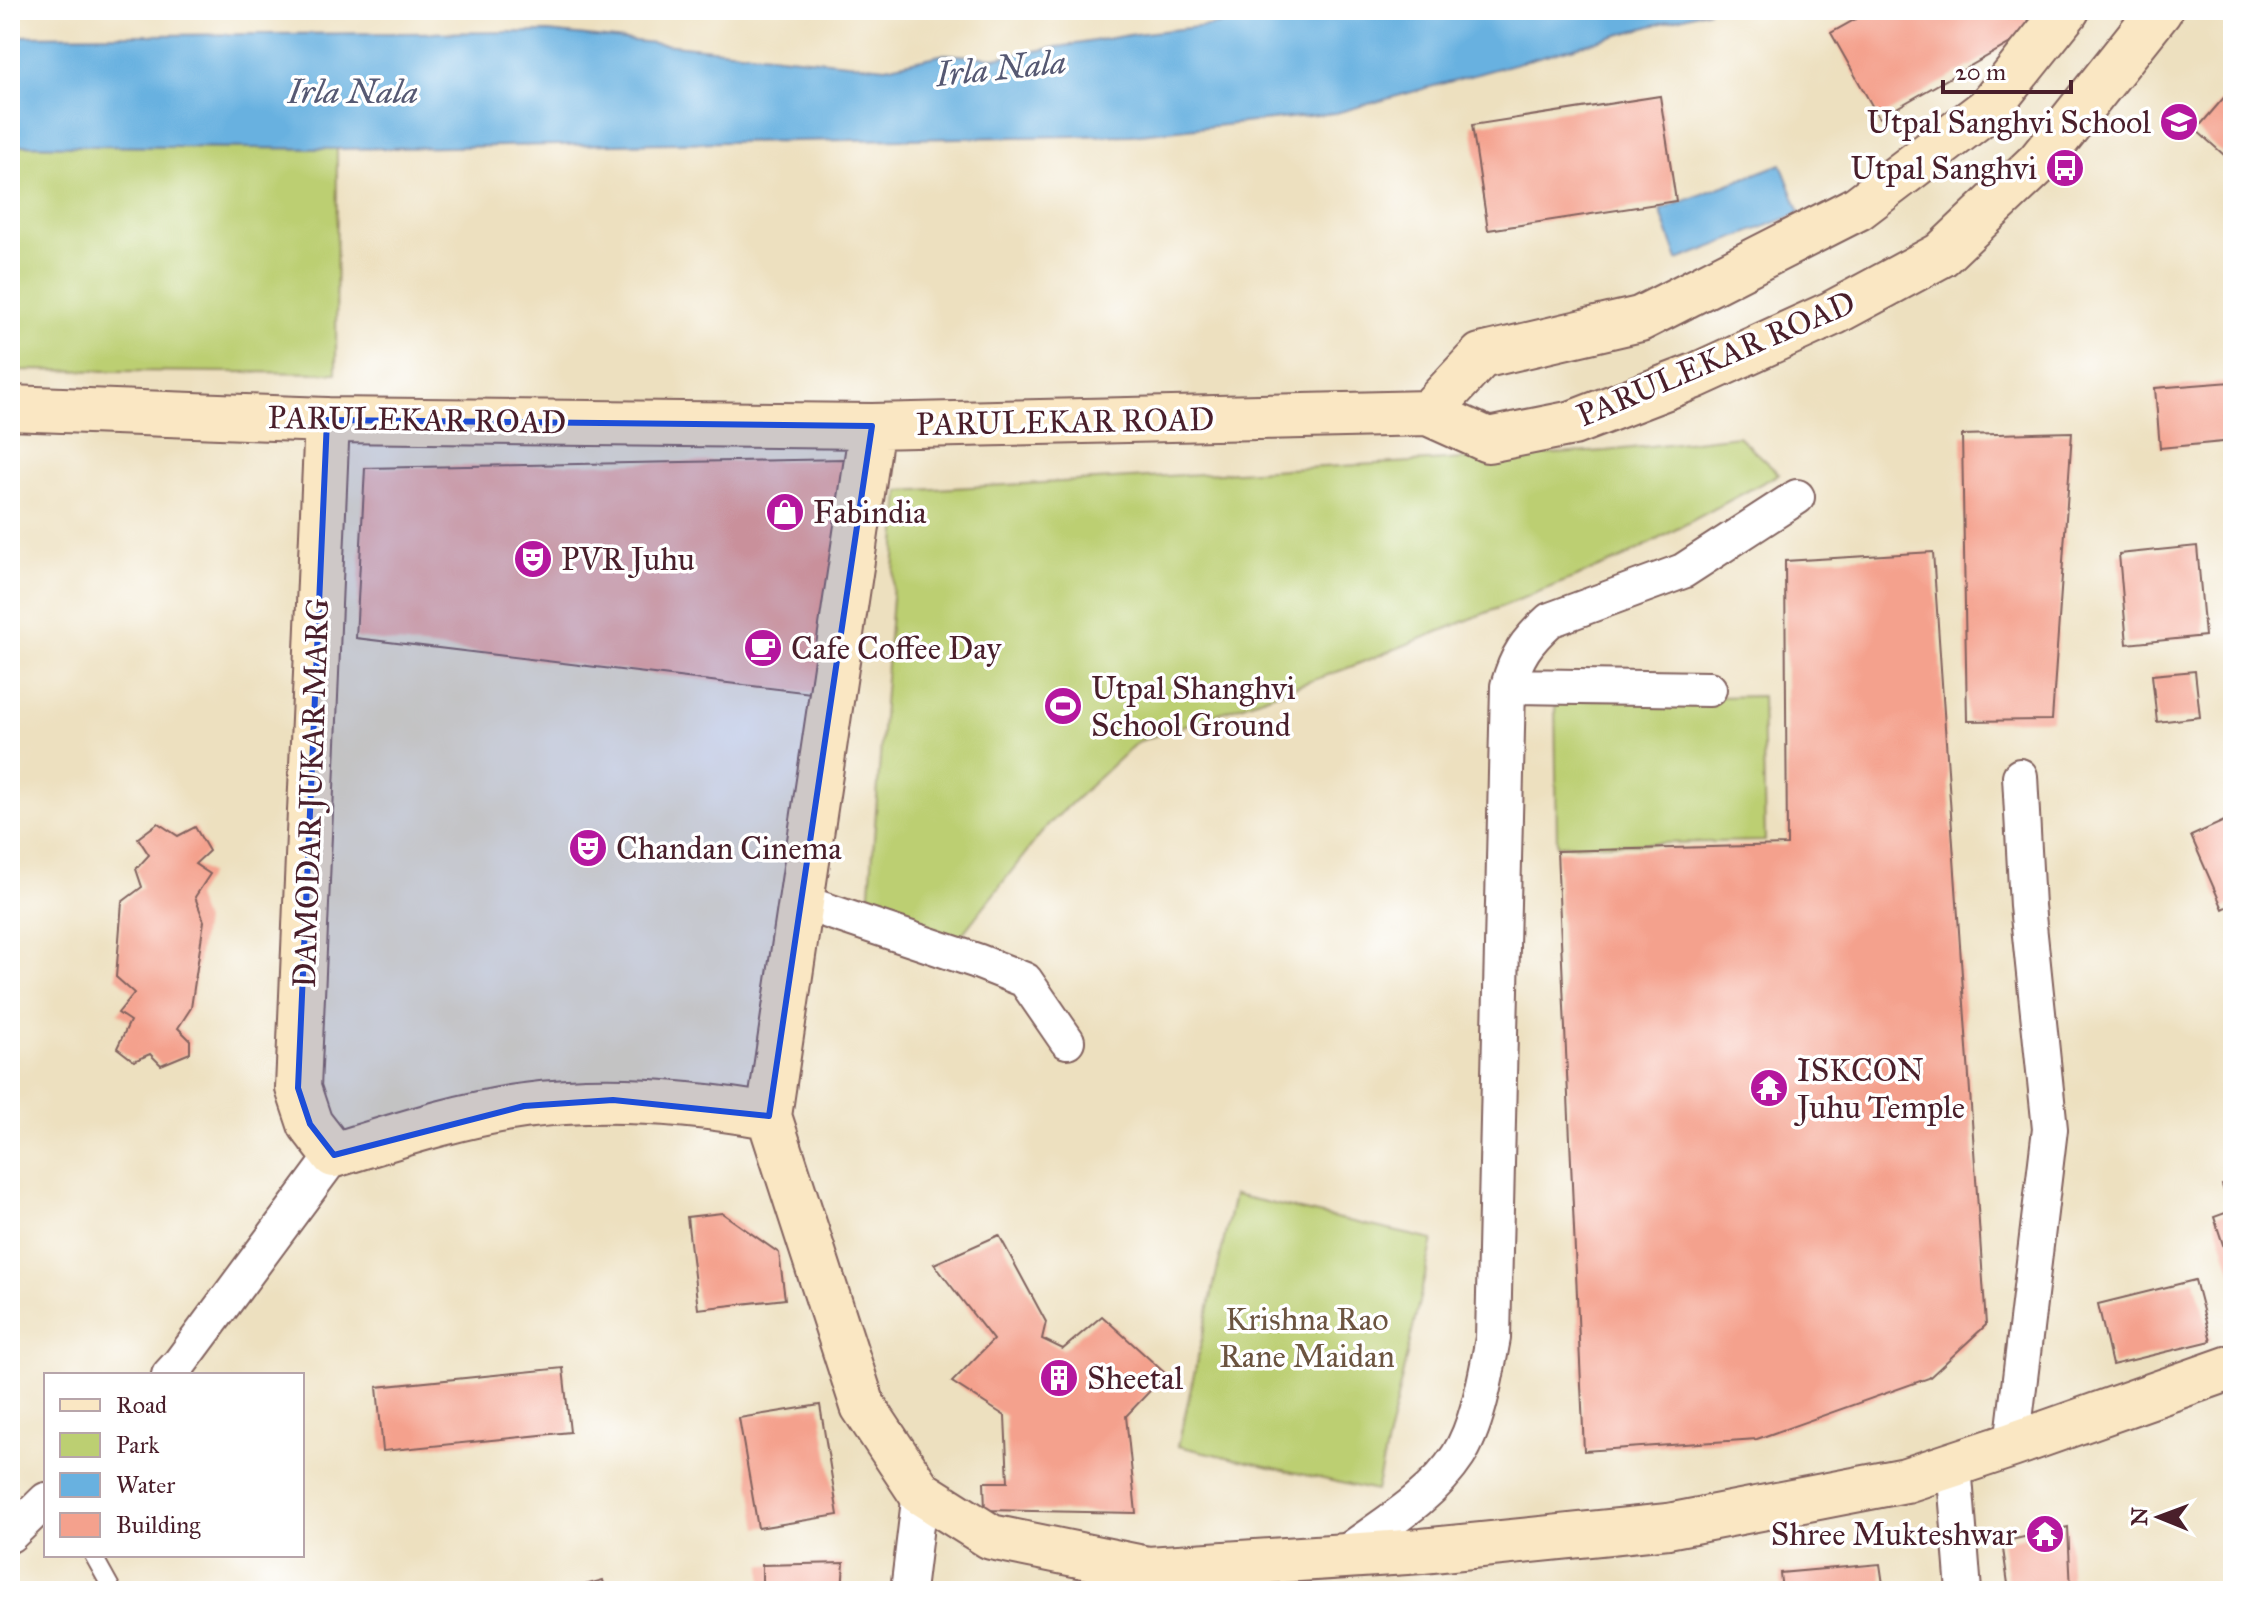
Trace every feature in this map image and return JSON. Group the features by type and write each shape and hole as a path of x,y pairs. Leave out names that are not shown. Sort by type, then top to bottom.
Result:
{"street":[{"path":"1428,413 1481,356 1640,319 1858,208 1988,109 2067,10"},
{"name":"PARULEKAR ROAD","path":"10,408 327,420 872,426 1428,413 1488,440 1573,423 1695,376 1833,313 1941,255 2039,162 2160,10"},
{"path":"1481,356 1488,440"},
{"name":"DAMODAR JUKAR MARG","path":"327,420 298,1088 310,1124 334,1155"},
{"path":"872,426 769,1116 863,1406 920,1492 991,1537 1148,1569 1180,1579 1341,1556 1438,1550 1668,1526 1906,1480 2233,1367"},
{"path":"1341,1556 1432,1488 1459,1454 1482,1397 1493,1338 1508,686 1516,657 1550,620 1683,571 1797,497"},
{"path":"1508,686 1709,689"},
{"path":"2012,1445 2050,1129 2027,906 2020,776"},
{"path":"801,902 1025,980 1067,1041"},
{"path":"171,1373 334,1155 451,1120 524,1106 613,1100 725,1108 769,1116"},
{"path":"1954,1465 1964,1591"},
{"path":"908,1591 920,1492"},
{"path":"10,1535 44,1502"}],"lane":[{"path":"94,1557 113,1591"}],"highlighted area":[{"path":"327,420 872,426 769,1116 613,1100 524,1106 334,1155 310,1124 298,1088"}],"green space":[{"path":"10,145 337,149 336,373 10,370"},
{"name":"Utpal Shanghvi School Ground","path":"1738,436 1779,474 1621,559 1345,669 1137,742 1047,826 952,947 867,931 900,491 1606,451"},
{"path":"1762,696 1765,841 1557,845 1555,700"},
{"name":"Krishna Rao Rane Maidan","path":"1234,1195 1433,1240 1376,1491 1178,1446"}],"water":[{"name":"Irla Nala","path":"1351,10 1709,10 1336,113 1131,135 337,149 10,145 10,36 548,32 886,67 945,54 994,58 1135,34"},
{"path":"1781,164 1800,213 1678,260 1660,210"}],"building":[{"path":"1872,10 2022,10 2033,30 1879,118 1831,33"},
{"path":"2233,87 2233,163 2196,130"},
{"path":"1660,96 1676,201 1488,230 1472,125"},
{"path":"2231,382 2233,441 2160,448 2155,388"},
{"path":"2072,432 2052,720 1967,721 1962,435"},
{"name":"PVR Juhu","path":"845,459 819,694 356,638 365,468"},
{"path":"2197,546 2205,636 2127,644 2119,554"},
{"name":"ISKCON Juhu Temple","path":"1933,552 1986,1325 1929,1378 1757,1439 1584,1451 1557,851 1787,845 1785,561"},
{"path":"2195,671 2200,717 2157,722 2152,675"},
{"path":"2233,817 2233,904 2223,909 2191,836"},
{"path":"158,823 178,836 195,827 209,851 195,864 210,874 195,897 204,921 191,1008 178,1028 190,1040 190,1053 161,1065 150,1054 134,1061 117,1048 130,1021 118,1013 134,993 116,977 122,902 142,887 136,869 149,855 138,838"},
{"path":"2233,1181 2232,1272 2214,1217 2231,1211 2222,1185"},
{"path":"722,1213 779,1253 785,1299 698,1309 687,1217"},
{"name":"Sheetal","path":"999,1235 1046,1322 1042,1339 1063,1349 1102,1316 1166,1374 1126,1416 1136,1513 985,1510 984,1482 1008,1482 1005,1416 952,1382 993,1340 934,1264"},
{"path":"2195,1280 2211,1341 2112,1365 2098,1304"},
{"path":"563,1368 570,1432 383,1451 377,1387"},
{"path":"820,1405 838,1515 758,1528 739,1418"},
{"path":"2068,1527 2071,1591 2009,1591 2002,1542"},
{"path":"844,1563 842,1591 762,1591 762,1565"},
{"path":"1880,1564 1884,1591 1782,1591 1780,1573"},
{"path":"603,1580 606,1591 567,1590"}],"place":[{"name":"Utpal Sanghvi School","path":"2179,122"},
{"name":"Utpal Sanghvi","path":"2065,168"},
{"name":"Fabindia","path":"785,512"},
{"name":"PVR Juhu","path":"533,559"},
{"name":"Cafe Coffee Day","path":"763,648"},
{"name":"Utpal Shanghvi School Ground","path":"1063,706"},
{"name":"Chandan Cinema","path":"588,848"},
{"name":"ISKCON Juhu Temple","path":"1769,1088"},
{"name":"Sheetal","path":"1059,1378"},
{"name":"Shree Mukteshwar","path":"2045,1534"}]}
